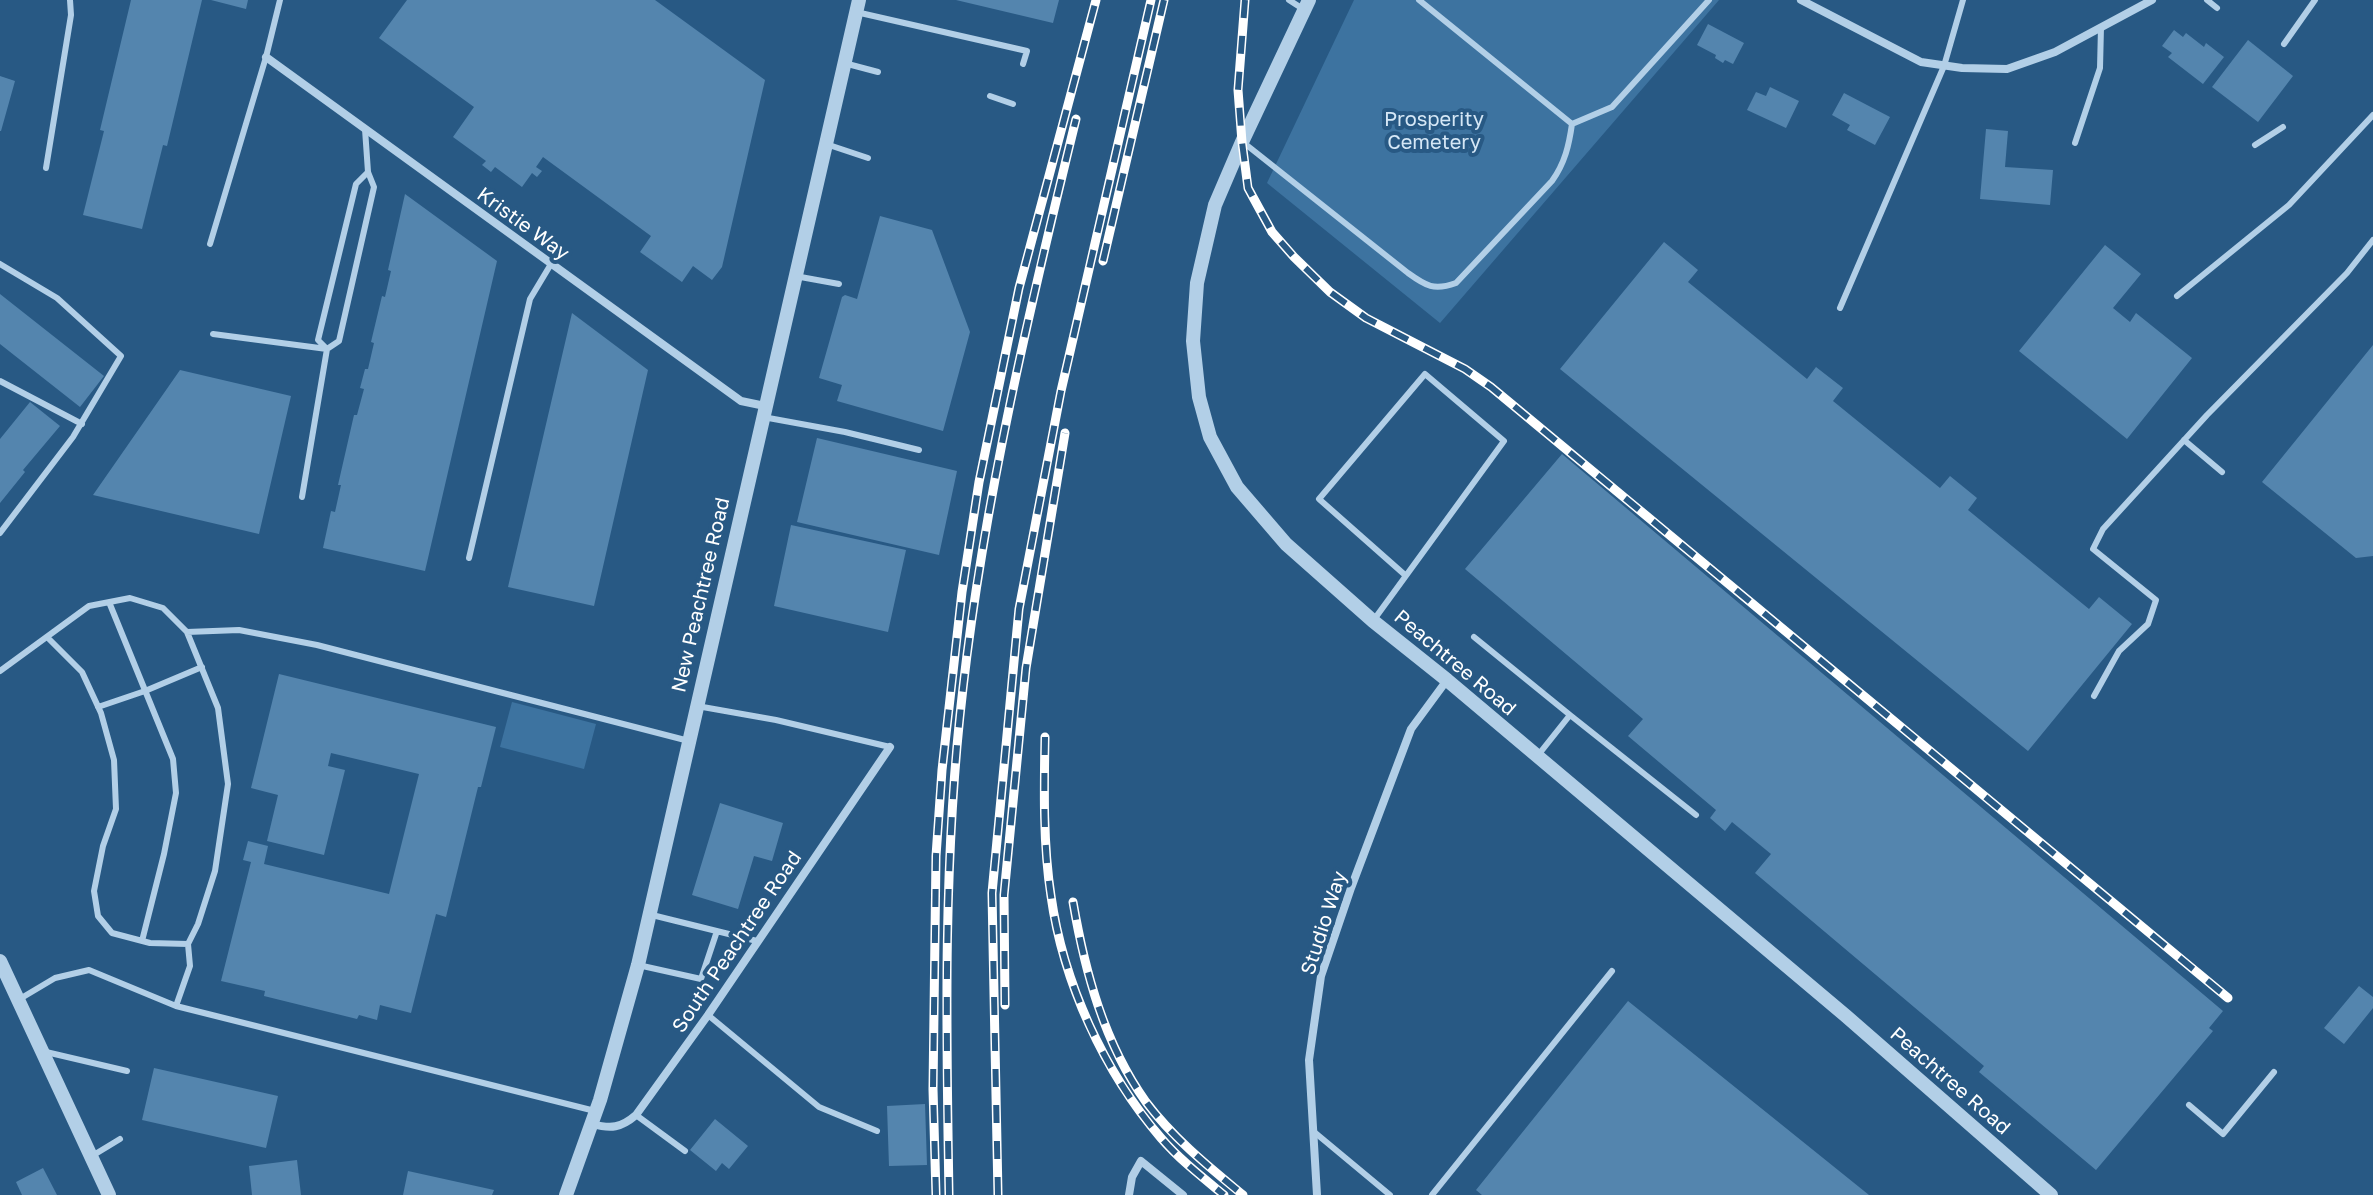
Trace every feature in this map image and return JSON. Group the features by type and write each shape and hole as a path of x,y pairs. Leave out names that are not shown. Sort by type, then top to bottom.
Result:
{"street":[{"path":"1801,0 1921,62 2007,69 2055,52 2152,0"},
{"name":"Peachtree Road","path":"1307,5 1215,205 1197,283 1193,341 1199,397 1210,437 1237,487 1286,544 1373,621 1846,1016 2051,1195"},
{"name":"New Peachtree Road","path":"566,1195 594,1117 638,965 858,6"},
{"name":"Kristie Way","path":"266,57 741,401 764,412"},
{"name":"Studio Way","path":"1317,1195 1309,1060 1321,976 1411,729 1447,680"},
{"name":"South Peachtree Road","path":"636,1115 708,1015 890,747"},
{"path":"0,961 109,1195"},
{"path":"594,1117 606,1127 625,1124 636,1115"},
{"path":"1129,1195 1132,1177 1141,1161 1183,1195"}],"lane":[{"path":"46,168 71,15 70,0"},
{"path":"210,244 280,0"},
{"path":"1289,0 1307,5"},
{"path":"1419,0 1572,124"},
{"path":"1572,124 1612,107 1709,0"},
{"path":"1840,308 1944,66 1963,0"},
{"path":"2207,0 2217,8"},
{"path":"2284,44 2315,0"},
{"path":"858,6 1027,51 1023,64"},
{"path":"2075,143 2100,68 2101,27"},
{"path":"844,63 878,72"},
{"path":"990,96 1013,104"},
{"path":"2177,296 2289,205 2373,115"},
{"path":"1242,142 1408,273 1424,284 1441,289 1456,283 1552,181 1561,168 1569,146 1572,124"},
{"path":"2255,145 2283,127"},
{"path":"213,334 327,349 339,341 374,187 368,172 365,129"},
{"path":"826,144 868,158"},
{"path":"327,349 318,340 356,184 368,172"},
{"path":"2094,696 2119,651 2148,624 2156,600 2093,549 2103,529 2184,440 2347,273 2373,240"},
{"path":"0,264 57,298 121,356 82,424 0,533"},
{"path":"469,558 530,299 551,264"},
{"path":"795,276 839,284"},
{"path":"302,497 327,349"},
{"path":"1373,621 1504,441 1425,374 1319,499 1405,575"},
{"path":"0,381 82,424"},
{"path":"764,412 919,450"},
{"path":"2184,440 2222,472"},
{"path":"0,671 89,606 130,598 163,608 187,632 218,708 228,784 215,871 198,924 188,944 190,966 176,1006"},
{"path":"109,602 173,759 176,793 142,941"},
{"path":"187,632 239,630 317,645 689,741"},
{"path":"47,637 82,672 98,707 114,760 116,809 103,846 94,891 98,916 112,933 142,941 188,944"},
{"path":"1474,637 1696,815"},
{"path":"98,707 202,667"},
{"path":"697,706 776,720 890,747"},
{"path":"1537,757 1570,715"},
{"path":"649,914 757,941"},
{"path":"638,965 701,979 717,931"},
{"path":"18,1000 55,978 89,970 176,1006 594,1117"},
{"path":"1432,1195 1612,971"},
{"path":"708,1015 819,1107 877,1131"},
{"path":"42,1052 127,1071"},
{"path":"2189,1105 2223,1134 2274,1072"},
{"path":"636,1115 685,1151"},
{"path":"1313,1131 1390,1195"},
{"path":"90,1157 120,1139"}],"green space":[{"name":"Prosperity Cemetery","path":"1354,0 1719,0 1440,323 1267,183"},
{"path":"512,702 596,724 584,769 500,747"}],"building":[{"path":"131,0 202,0 167,146 163,145 142,229 83,215"},
{"path":"211,0 248,0 246,9"},
{"path":"407,0 655,0 765,80 722,267 712,280 693,266 682,282 640,252 651,236 543,157 536,167 542,171 537,177 532,173 522,187 495,167 491,172 482,165 486,161 453,137 474,107 379,38"},
{"path":"956,0 1059,0 1053,23"},
{"path":"1708,24 1744,43 1733,64 1725,60 1723,63 1715,58 1716,55 1697,45"},
{"path":"2174,30 2183,37 2186,33 2204,47 2206,43 2224,57 2203,84 2168,57 2172,53 2162,46"},
{"path":"2248,40 2293,76 2258,122 2212,87"},
{"path":"0,76 15,81 1,131 0,131"},
{"path":"1770,87 1799,101 1786,128 1747,110 1756,92 1766,96"},
{"path":"1844,93 1890,117 1875,145 1847,130 1850,125 1832,115"},
{"path":"1986,129 2008,131 2005,167 2053,170 2050,205 1980,199"},
{"path":"405,194 497,261 425,571 323,548 331,511 335,512 354,415 357,415 364,389 360,388 365,369 368,369 382,296 385,297"},
{"path":"880,216 932,230 970,332 943,431 837,401 842,385 819,378 842,297 857,299"},
{"path":"1664,242 1698,270 1688,282 1807,379 1816,367 1843,388 1833,401 1940,488 1950,476 1977,498 1968,510 2089,609 2099,597 2132,624 2028,751 1560,369"},
{"path":"2105,245 2141,274 2113,308 2130,322 2136,313 2192,358 2127,439 2019,351"},
{"path":"0,294 104,376 80,407 0,344"},
{"path":"572,313 648,370 594,606 508,587"},
{"path":"2373,345 2373,556 2356,558 2262,482"},
{"path":"180,370 291,396 259,534 93,495"},
{"path":"30,402 60,426 0,503 0,439"},
{"path":"817,438 957,471 939,555 797,522"},
{"path":"1562,454 2223,1011 2209,1028 2213,1031 2096,1170 1979,1072 1984,1066 1755,873 1771,854 1732,822 1725,831 1710,818 1716,810 1628,736 1643,719 1465,569"},
{"path":"791,525 906,550 888,632 774,606"},
{"path":"279,674 496,727 446,917 436,914 411,1013 380,1005 377,1020 359,1015 357,1019 264,996 265,991 221,981 251,862 243,860 248,841 268,846 264,864 389,894 419,774 331,753 328,766 345,770 324,855 267,841 278,795 251,788"},
{"path":"720,803 783,823 772,861 754,856 738,909 692,895"},
{"path":"2359,986 2373,997 2373,1008 2344,1044 2324,1028"},
{"path":"1628,1001 1869,1195 1482,1195 1476,1190"},
{"path":"154,1068 278,1096 266,1148 142,1120"},
{"path":"925,1104 927,1165 889,1166 887,1106"},
{"path":"715,1119 748,1146 729,1169 722,1163 716,1171 690,1150"},
{"path":"297,1160 301,1195 252,1195 249,1166"},
{"path":"43,1168 57,1195 22,1195 16,1182"},
{"path":"408,1171 494,1190 492,1195 403,1195"}],"railway":[{"path":"936,1195 933,1089 936,856 942,770 962,592 979,482 1019,288 1096,0"},
{"path":"998,1195 992,893 1019,609 1061,391 1151,0"},
{"path":"1103,261 1164,0"},
{"path":"1245,0 1238,90 1248,188 1272,232 1294,257 1330,292 1366,318 1465,369 1491,387 2228,998"},
{"path":"949,1195 949,878 963,688 996,473 1076,119"},
{"path":"1005,1005 1004,895 1026,668 1065,433"},
{"path":"1045,737 1048,876 1057,928 1076,993 1104,1055 1140,1112 1175,1153 1224,1195"},
{"path":"1073,902 1098,1006 1131,1079 1168,1128 1243,1195"}]}
